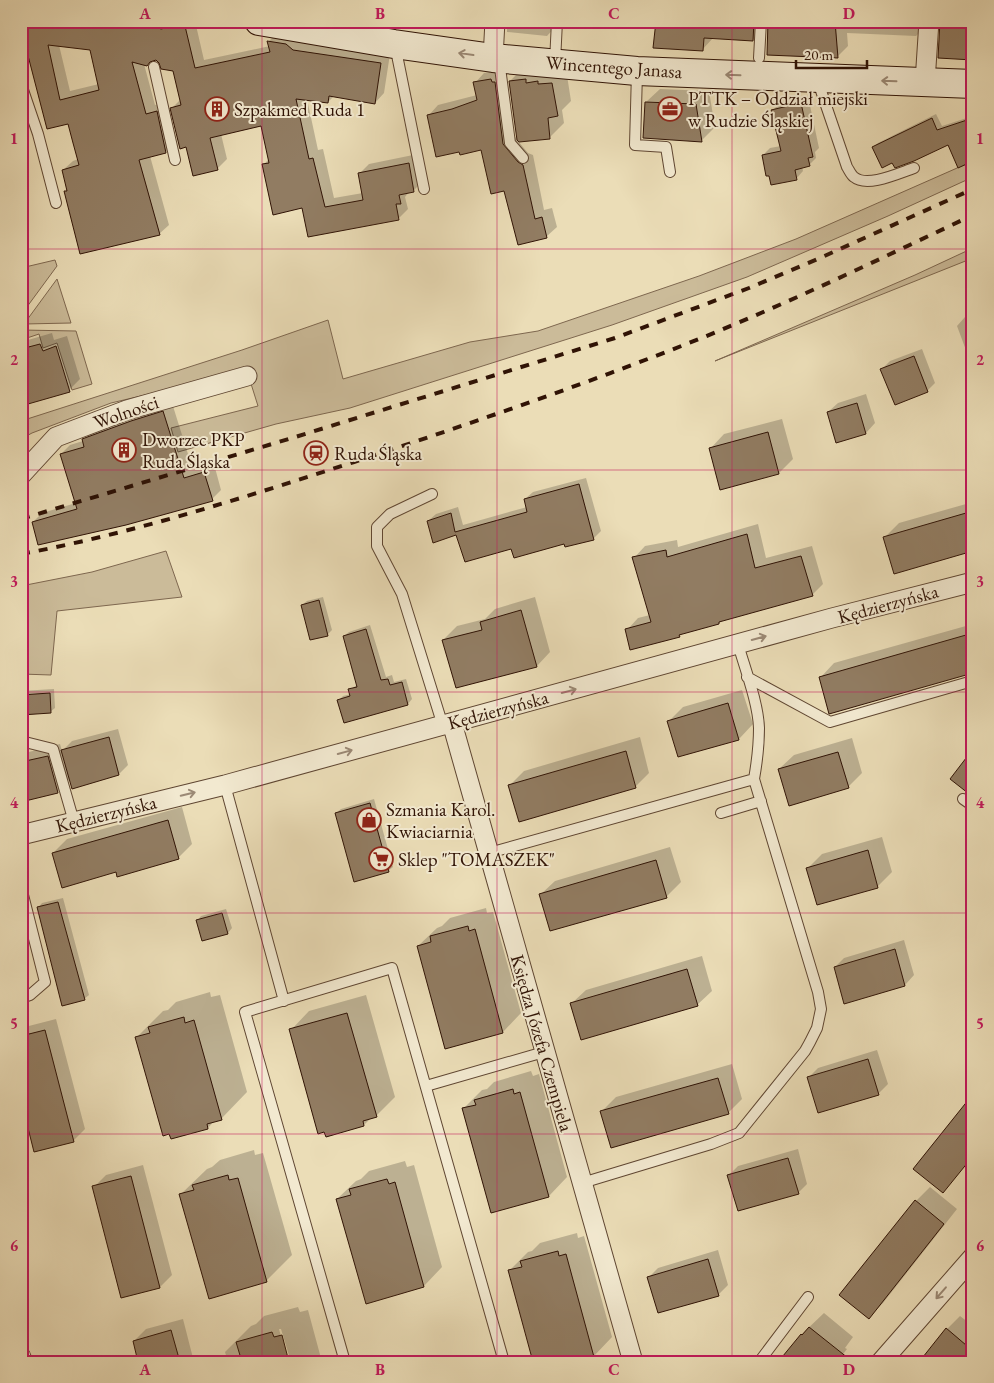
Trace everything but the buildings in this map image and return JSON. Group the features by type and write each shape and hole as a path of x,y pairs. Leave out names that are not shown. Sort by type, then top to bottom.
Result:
{"street":[{"name":"Wincentego Janasa","path":"259,21 324,27 394,44 496,58 637,71 973,84"},
{"path":"495,21 496,58"},
{"path":"925,82 929,21"},
{"name":"Wolności","path":"21,475 56,437 127,410 247,376"},
{"name":"Kędzierzyńska","path":"21,835 225,785 738,644 973,582"},
{"name":"Księdza Józefa Czempiela","path":"447,724 489,853 633,1362"},
{"path":"885,1360 973,1256"},
{"path":"21,1357 22,1362"}],"lane":[{"path":"555,63 557,21"},
{"path":"759,58 762,21"},
{"path":"394,44 424,189"},
{"path":"496,58 510,143 523,158"},
{"path":"154,67 175,160"},
{"path":"637,71 635,145 666,146 670,172"},
{"path":"816,78 847,167 853,177 862,181 876,180 914,168"},
{"path":"21,84 38,134 56,203"},
{"path":"432,494 390,514 376,527 377,546 402,594 447,724"},
{"path":"582,1183 718,1142 739,1133 805,1051 814,1035 821,1009 818,992 754,779 758,757 759,726 738,644"},
{"path":"747,677 830,722 969,682"},
{"path":"21,741 53,749 74,822"},
{"path":"489,853 754,779"},
{"path":"225,785 284,1001"},
{"path":"963,798 973,806"},
{"path":"721,813 761,801"},
{"path":"21,887 45,982 30,996 21,998"},
{"path":"345,1362 246,1012 392,968 504,1362"},
{"path":"426,1086 544,1052"},
{"path":"759,1362 808,1297"}],"shaded area":[{"path":"973,161 973,177 747,277 612,325 350,408 276,424 178,452 171,428 258,406 247,371 111,403 21,439 21,421 242,350 328,320 343,379 470,342 538,331 699,276 796,239"},
{"path":"973,248 973,258 715,361 915,275"},
{"path":"55,260 57,266 21,315 21,268"},
{"path":"57,279 71,323 24,324"},
{"path":"21,330 76,331 92,384 72,390 57,343 43,348 39,334 21,340"},
{"path":"166,551 182,597 57,611 51,675 21,674 21,586 92,572"}],"railway":[{"path":"21,519 292,438 615,338 749,288 973,189"},
{"path":"21,554 106,536 231,501 354,462 530,402 661,354 738,323 973,215"}],"place":[{"name":"Szpakmed Ruda 1","path":"217,109"},
{"name":"PTTK – Oddział miejski w Rudzie Śląskiej","path":"670,109"},
{"name":"Dworzec PKP Ruda Śląska","path":"124,450"},
{"name":"Ruda Śląska","path":"316,453"},
{"name":"Szmania Karol. Kwiaciarnia","path":"369,820"},
{"name":"Sklep \"TOMASZEK\"","path":"381,859"}]}
